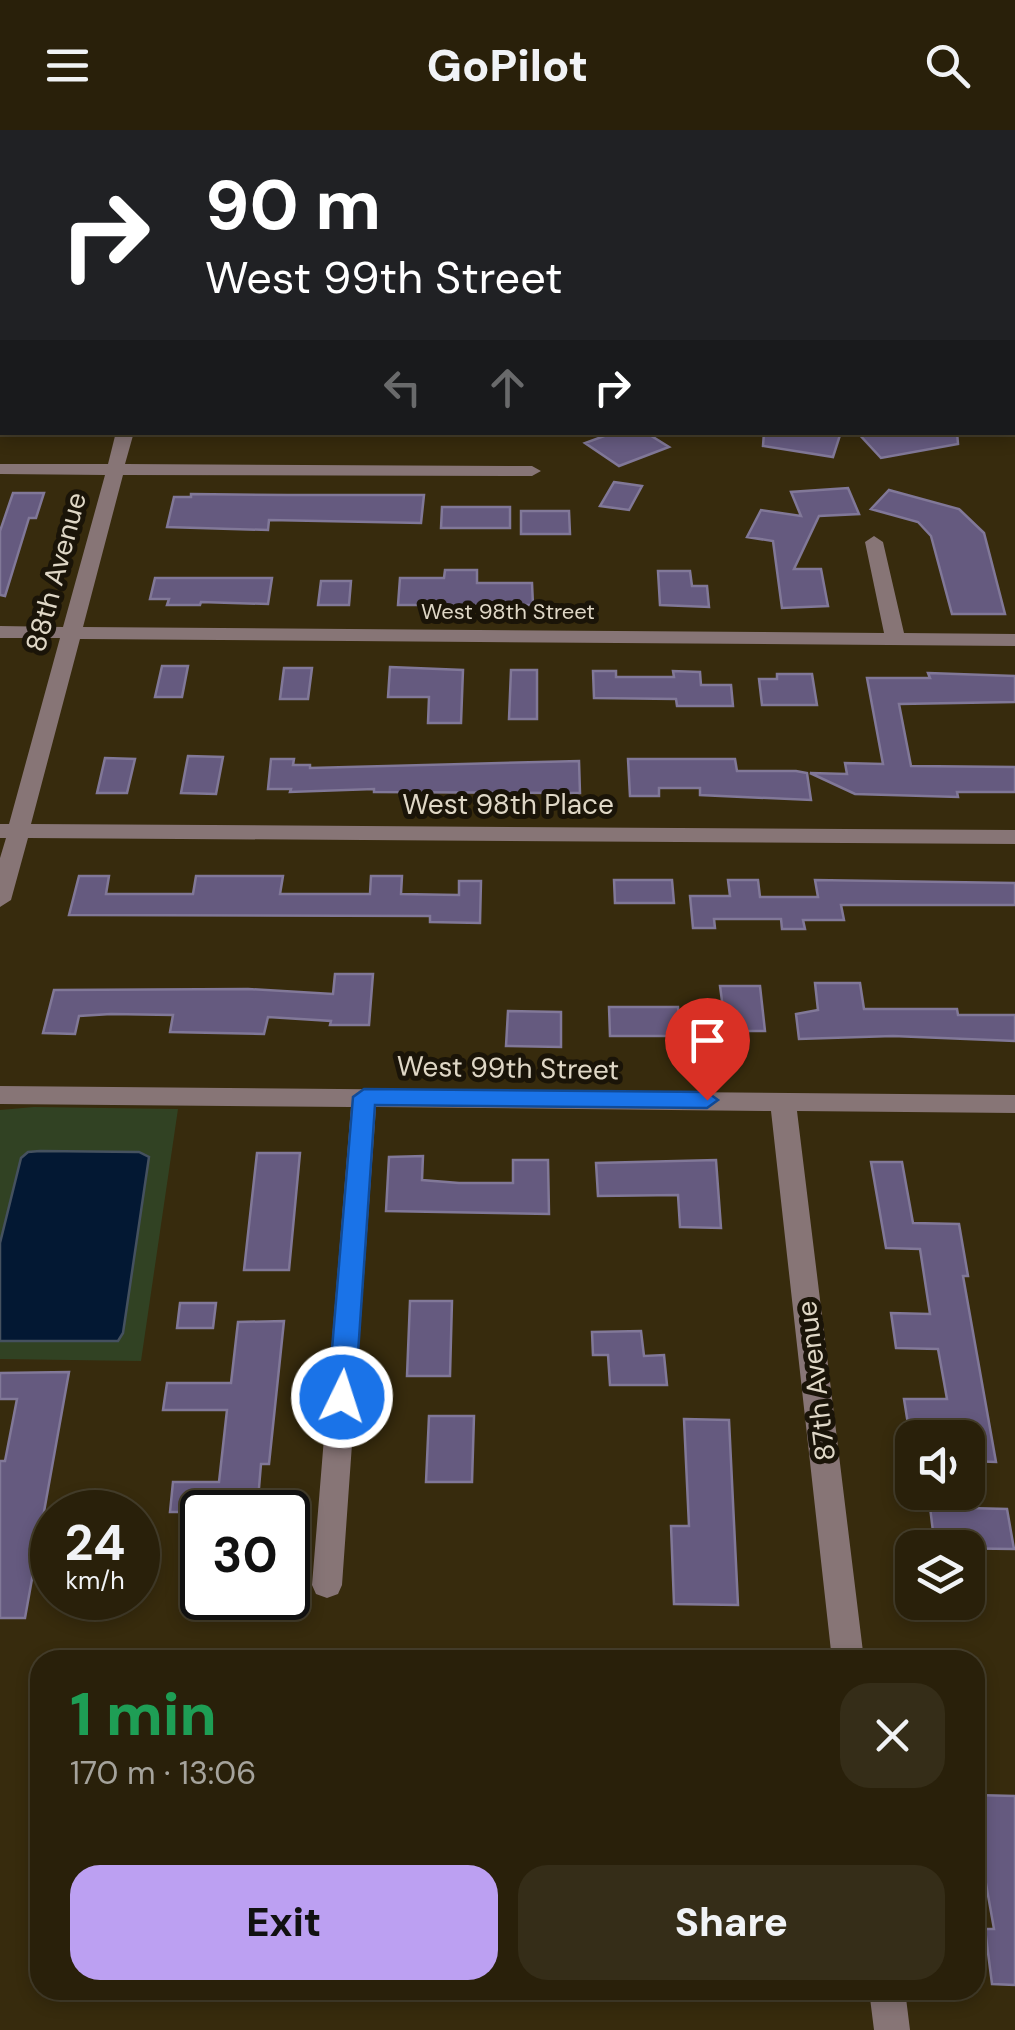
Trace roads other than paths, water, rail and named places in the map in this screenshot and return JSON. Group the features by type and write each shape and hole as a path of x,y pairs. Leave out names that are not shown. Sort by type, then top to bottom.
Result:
{"street":[{"name":"88th Avenue","path":"0,900 9,831 71,633 123,435"},
{"path":"0,469 532,471"},
{"path":"874,542 895,639"},
{"name":"West 98th Street","path":"0,632 1015,640"},
{"name":"West 98th Place","path":"9,831 1015,837"},
{"name":"West 99th Street","path":"0,1095 1015,1104"},
{"path":"327,1585 364,1097"},
{"name":"87th Avenue","path":"783,1101 847,1650"},
{"path":"888,2000 892,2030"}],"water":[{"path":"28,1152 139,1152 149,1157 123,1333 118,1341 0,1341 0,1243 21,1158"}]}
